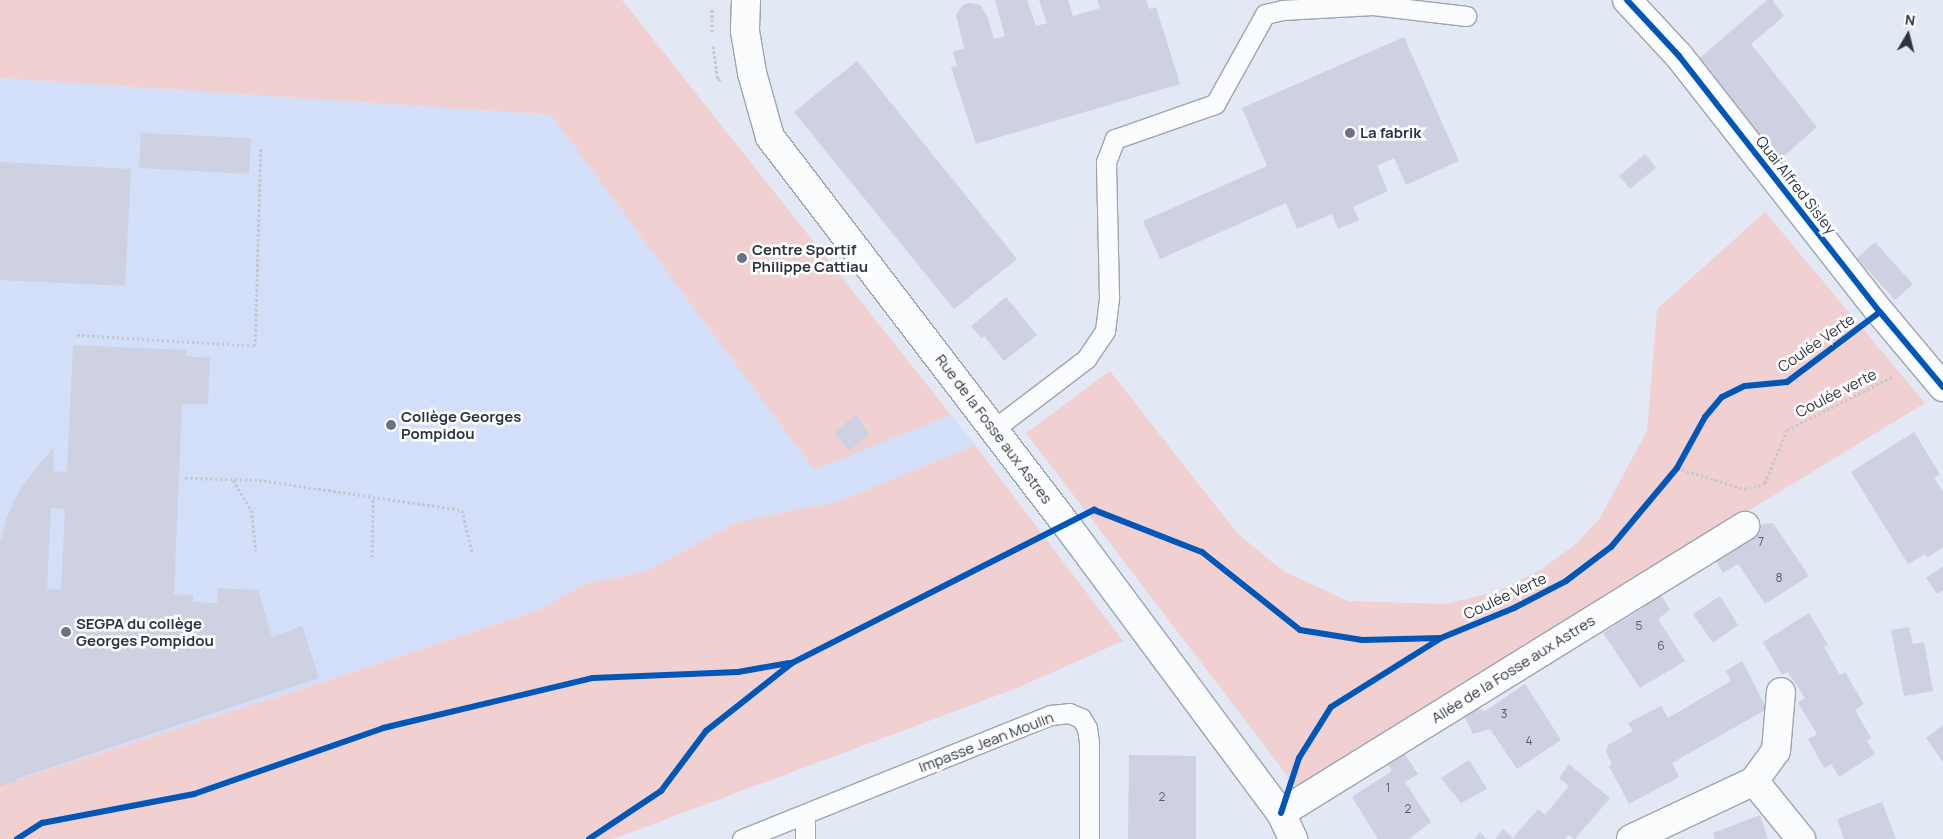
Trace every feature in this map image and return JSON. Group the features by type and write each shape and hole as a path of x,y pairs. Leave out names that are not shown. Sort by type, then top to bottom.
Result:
{"street":[{"name":"Rue de la Fosse aux Astres","path":"746,0 745,31 752,73 770,137 1066,524 1280,813 1293,839"},
{"name":"Quai Alfred Sisley","path":"1626,0 1679,56 1880,312 1943,387"},
{"name":"Allée de la Fosse aux Astres","path":"1280,813 1745,526"},
{"path":"1631,839 1754,781 1776,751 1781,692"},
{"path":"1754,781 1801,839"}],"lane":[{"path":"994,429 1086,359 1105,331 1109,296 1106,162 1114,139 1215,104 1265,14 1282,10 1374,5 1466,16"},
{"name":"Impasse Jean Moulin","path":"742,839 1051,715 1069,713 1081,718 1087,728 1089,839"},
{"path":"805,839 806,814"}],"path":[{"path":"77,335 255,346 262,146"},
{"path":"185,478 259,480 462,510 472,552"},
{"path":"233,480 251,510 256,551"},
{"path":"372,557 373,497"},
{"path":"1296,767 1299,758 1331,707 1442,638"}],"shaded area":[{"name":"Centre Sportif Philippe Cattiau","path":"0,0 622,0 951,415 814,470 551,115 0,78"},
{"name":"Collège Georges Pompidou","path":"0,78 551,115 814,470 951,415 975,445 840,501 737,522 645,572 583,584 542,609 310,686 0,785"},
{"path":"1765,212 1925,403 1296,787 1026,433 1110,371 1237,533 1283,571 1348,601 1444,604 1497,592 1542,569 1576,544 1600,518 1647,431 1657,309"},
{"path":"975,445 1123,641 1017,688 613,839 0,839 0,785 310,686 542,609 583,584 645,572 737,522 840,501"}],"building":[{"path":"995,0 1027,0 1036,26 1047,23 1039,0 1068,0 1073,16 1100,8 1097,0 1146,0 1149,9 1156,7 1180,84 976,144 951,67 957,66 953,52 964,48 956,15 963,5 970,3 980,5 987,16 994,39 1005,36"},
{"path":"1767,0 1772,0 1784,16 1751,44 1817,127 1776,163 1693,64"},
{"name":"La fabrik","path":"1404,37 1459,161 1406,185 1394,158 1377,166 1388,191 1353,207 1359,220 1338,229 1332,214 1297,229 1286,203 1160,259 1143,221 1267,166 1242,108"},
{"path":"857,61 1017,259 954,309 794,112"},
{"path":"141,133 251,138 249,174 139,168"},
{"path":"1645,154 1656,168 1630,189 1619,176"},
{"path":"0,162 131,169 125,286 0,280"},
{"path":"1875,242 1913,284 1895,300 1857,258"},
{"path":"1006,297 1037,335 1004,361 984,336 981,338 971,326"},
{"path":"73,345 186,350 186,356 210,358 208,404 182,404 174,594 193,595 193,602 217,603 218,588 258,590 272,637 302,626 319,678 0,786 0,542 6,520 17,495 31,474 54,447 53,471 67,472","holes":["51,508 65,509 61,590 47,589"]},
{"path":"856,415 870,434 849,451 834,432"},
{"path":"1914,432 1940,474 1934,478 1943,492 1943,547 1927,558 1925,554 1908,564 1851,472"},
{"path":"1773,523 1809,576 1765,604 1738,564 1723,573 1713,556 1764,524"},
{"path":"1943,566 1943,590 1937,594 1926,578"},
{"path":"1660,593 1670,610 1658,619 1685,661 1640,688 1603,633 1646,606 1644,604"},
{"path":"1720,596 1738,625 1713,643 1693,614"},
{"path":"1809,613 1828,645 1824,647 1840,675 1845,672 1864,704 1855,710 1871,738 1867,741 1875,754 1839,777 1831,764 1824,768 1808,739 1817,734 1798,703 1805,698 1788,672 1782,675 1763,642"},
{"path":"1909,627 1913,644 1924,642 1933,691 1904,696 1891,630"},
{"path":"1742,661 1767,709 1672,763 1679,777 1629,804 1609,766 1612,764 1606,752 1608,745 1633,731 1628,723 1661,706 1668,718 1731,681 1726,671"},
{"path":"1525,684 1561,740 1517,769 1490,729 1473,734 1464,716 1478,708 1485,711"},
{"path":"1943,725 1943,762 1926,738"},
{"path":"1405,754 1418,774 1405,782 1431,822 1409,839 1378,839 1352,797 1392,771 1388,764"},
{"path":"1129,755 1196,756 1196,839 1128,839"},
{"path":"1469,760 1487,789 1461,803 1441,778"},
{"path":"1569,764 1610,798 1575,839 1568,835 1565,839 1495,839 1503,829 1513,838 1538,809 1545,815 1569,786 1559,778"},
{"path":"1882,802 1896,839 1844,839 1837,819"},
{"path":"1760,815 1768,839 1715,839 1713,833"},
{"path":"1480,832 1487,839 1474,839"}],"cycle path":[{"path":"1627,0 1679,56 1880,312 1943,387"},
{"name":"Coulée Verte","path":"589,839 661,791 706,731 792,663 1094,510 1202,552 1300,630 1362,640 1441,638 1514,608 1566,581 1611,547 1677,468 1705,417 1722,397 1745,386 1787,382 1880,312"},
{"path":"1281,813 1299,758 1331,707 1441,638"},
{"path":"17,839 42,823 194,794 383,728 593,678 738,672 789,663"}],"place":[{"name":"La fabrik","path":"1350,133"},
{"name":"Centre Sportif Philippe Cattiau","path":"742,258"},
{"name":"Collège Georges Pompidou","path":"391,425"},
{"name":"SEGPA du collège Georges Pompidou","path":"66,632"}]}
